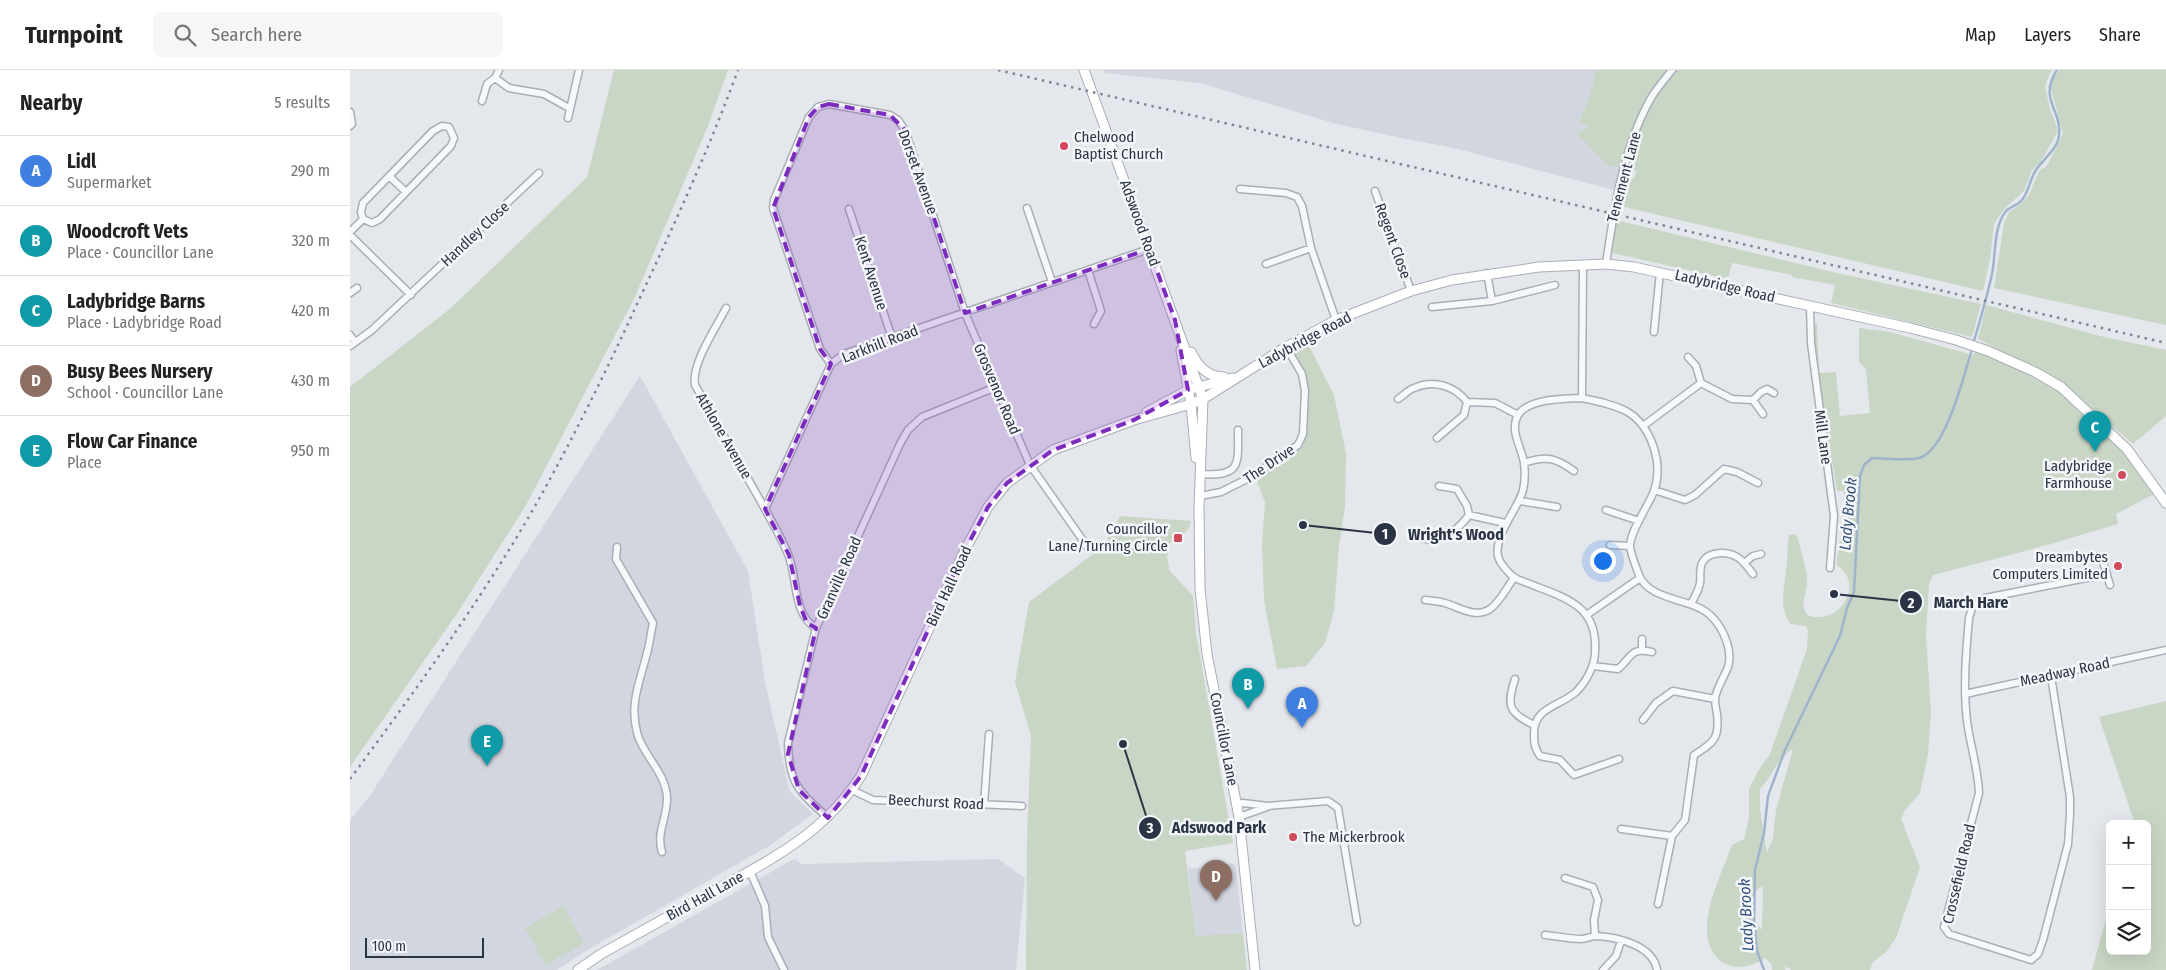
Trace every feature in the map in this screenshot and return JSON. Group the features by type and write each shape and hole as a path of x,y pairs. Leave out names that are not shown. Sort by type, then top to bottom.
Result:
{"street":[{"path":"482,101 487,84 495,78 499,70"},
{"path":"568,118 579,70"},
{"name":"Adswood Road","path":"1084,70 1176,320 1202,399"},
{"name":"Tenement Lane","path":"1606,264 1619,189 1634,133 1652,97 1672,70"},
{"path":"495,78 509,88 544,94 570,108"},
{"name":"Dorset Avenue","path":"831,364 820,349 773,208 774,200 799,138 809,118 818,107 829,104 843,105 890,115 898,120 905,130 923,179 965,313"},
{"path":"350,112 352,124 350,126"},
{"path":"442,126 449,127 454,138 451,146 380,219 372,222 363,220 361,212 362,203 433,131 442,126"},
{"name":"Handley Close","path":"353,344 372,330 539,173"},
{"path":"389,176 406,192"},
{"path":"1240,189 1286,193 1297,197 1302,206 1310,248 1336,320"},
{"name":"Regent Close","path":"1375,191 1411,291"},
{"path":"1027,208 1052,282"},
{"name":"Kent Avenue","path":"849,209 892,338"},
{"path":"363,220 350,233 411,294"},
{"path":"1266,264 1310,248"},
{"name":"Larkhill Road","path":"765,509 831,364 844,354 1149,249"},
{"name":"Ladybridge Road","path":"1191,404 1336,320 1411,291 1487,273 1539,267 1606,264 1660,272 1910,328 1956,340 2035,372 2061,387 2127,449 2166,504"},
{"path":"1582,398 1583,265"},
{"path":"1088,270 1101,310 1094,324"},
{"path":"1654,332 1660,272"},
{"path":"1487,273 1492,301"},
{"path":"1432,307 1492,301 1555,285"},
{"path":"350,293 356,288"},
{"name":"Mill Lane","path":"1810,306 1811,343 1834,516 1830,568"},
{"name":"Athlone Avenue","path":"726,308 697,365 693,376 694,385 765,509"},
{"name":"Grosvenor Road","path":"965,313 1030,465 1089,549"},
{"name":"Adswood Road","path":"1176,320 1196,361 1204,370 1211,375 1220,377 1240,376"},
{"name":"Adswood Road","path":"1176,320 1191,404"},
{"path":"350,335 353,344"},
{"name":"The Drive","path":"1200,496 1220,492 1249,478 1298,445 1303,434 1305,391 1302,374 1286,348"},
{"path":"1688,357 1696,366 1701,383 1732,399 1753,400 1767,389 1774,393"},
{"name":"Ladybridge Road","path":"1188,390 1240,376"},
{"path":"1643,426 1701,383"},
{"path":"1398,399 1413,388 1438,385 1459,392 1467,402 1494,403 1518,415"},
{"name":"Granville Road","path":"828,818 799,790 793,780 788,754 788,743 816,628 908,430 922,417 996,387"},
{"name":"Bird Hall Road","path":"1134,420 1188,390"},
{"path":"1619,759 1574,775 1560,760 1540,756 1534,748 1534,725 1543,712 1575,693 1593,666 1596,651 1588,614 1571,601 1514,578 1500,561 1498,550 1505,523 1520,501 1524,487 1524,463 1516,440 1515,425 1518,415 1527,408 1544,401 1582,398 1613,405 1627,412 1643,426 1656,454 1657,477 1654,490 1639,520 1630,546 1640,578 1658,594 1690,604 1710,615 1726,638 1729,664 1715,699 1718,726 1716,737 1712,743 1694,755 1685,820 1672,836 1658,904"},
{"name":"Councillor Lane","path":"1199,508 1202,399"},
{"path":"1753,400 1763,414"},
{"path":"1437,438 1464,415 1467,402"},
{"name":"Bird Hall Road","path":"828,818 852,790 861,776 965,550 988,507 1007,482 1053,450 1134,420 1191,404"},
{"name":"Councillor Lane","path":"1191,404 1199,508 1200,589 1207,654 1239,817 1255,970"},
{"path":"1200,474 1226,473 1234,467 1238,462 1238,430"},
{"path":"1524,463 1537,458 1548,458 1559,460 1574,471"},
{"path":"1654,490 1685,500 1695,495 1724,469 1737,472 1758,483"},
{"path":"1419,537 1431,540 1438,538 1462,526 1469,515 1467,506 1457,489 1439,486"},
{"path":"1520,501 1557,507"},
{"path":"765,509 789,555 807,623 816,628"},
{"path":"1606,510 1639,520"},
{"path":"1469,515 1505,523"},
{"path":"1610,545 1630,546"},
{"path":"617,547 616,559 653,623 648,651 639,677 633,706 638,737 665,786 667,799 659,835 662,852"},
{"path":"1690,604 1700,584 1700,568 1703,560 1717,553 1732,555 1744,563 1753,574"},
{"path":"1744,563 1753,556 1761,554"},
{"path":"2103,562 2110,585"},
{"name":"Crossefield Road","path":"2051,676 2070,797 2068,844 2043,940 2038,954 2031,960 1949,934 1944,927 1978,793 1978,778 1967,722 1965,694 1968,618 1972,608 1985,598 2107,574"},
{"path":"1425,600 1443,602 1470,613 1480,613 1489,610 1496,603 1514,578"},
{"path":"1588,614 1640,578"},
{"path":"1642,639 1642,650"},
{"path":"1593,666 1618,669 1631,654 1642,650 1652,652"},
{"name":"Meadway Road","path":"1965,694 2166,650"},
{"path":"1515,679 1509,698 1512,709 1517,717 1534,725"},
{"path":"1642,720 1656,703 1673,691 1715,699"},
{"path":"984,805 989,734"},
{"name":"Beechurst Road","path":"852,790 873,800 1022,806"},
{"path":"1237,804 1268,806 1328,801 1338,808 1357,922"},
{"path":"1239,817 1268,806"},
{"name":"Bird Hall Lane","path":"578,970 601,954 799,842 828,818"},
{"path":"1621,829 1672,836"},
{"path":"750,871 765,906 768,937 784,970"},
{"path":"1565,878 1593,888 1598,900 1594,920 1595,936"},
{"path":"1545,935 1582,939 1595,936 1621,941 1643,949 1656,965 1656,970"},
{"path":"1603,970 1616,956 1621,941"}],"highlighted area":[{"path":"829,104 890,115 905,130 965,313 1149,249 1175,320 1188,390 1134,420 1053,450 1007,483 988,507 965,550 861,776 828,818 799,790 788,754 816,628 807,623 800,606 789,555 765,509 831,364 820,349 773,208 809,117 818,107"}],"shaded area":[{"path":"1103,70 1666,70 1623,154 1614,190 1454,148 1337,124 1200,83 1104,73"},
{"path":"640,376 748,571 765,682 790,792 813,814 769,846 584,952 557,970 350,970 350,820 369,797"},
{"path":"794,859 802,864 998,859 1025,878 1016,970 597,970"},
{"path":"1232,863 1236,867 1243,933 1196,937 1188,869"}],"green space":[{"path":"614,70 728,70 708,126 634,299 525,507 458,612 350,767 350,387 451,308 587,177"},
{"path":"1596,70 2051,70 2045,86 2057,133 2040,163 2032,170 2024,191 2004,209 1994,224 1990,259 1983,291 1620,206 1626,176 1633,179 1637,171 1608,165 1578,134 1588,127 1579,121 1590,97"},
{"path":"2059,70 2166,70 2166,325 1994,288 2004,223 2009,212 2021,204 2029,195 2039,171 2047,166 2063,133 2051,89 2051,83"},
{"path":"1616,220 1837,273 1981,304 1972,337 1831,303 1835,285 1732,263 1728,279 1612,253"},
{"path":"1986,305 2100,336 2166,350 2166,416 2133,444 2060,381 1978,339"},
{"path":"1817,323 1819,373 1836,372 1840,416 1870,413 1866,369 1859,362 1859,328 1890,332 1969,354 1967,365 1972,355 1981,349 2061,387 2107,429 2158,492 2116,514 2118,524 2033,549 1933,575 1929,585 1926,635 1931,713 1928,754 1920,793 1905,810 1901,819 1920,867 1896,938 1886,952 1873,962 1870,970 1792,970 1785,966 1786,970 1772,970 1772,965 1765,958 1755,964 1739,967 1723,963 1713,952 1708,938 1707,923 1715,890 1732,845 1744,839 1749,818 1749,789 1758,771 1770,754 1807,649 1808,631 1806,626 1790,624 1783,605 1789,535 1796,534 1805,567 1807,584 1803,603 1807,614 1817,617 1827,616 1836,612 1847,597 1849,589 1848,580 1844,572 1836,565 1843,522 1844,491 1837,491 1816,363 1814,325","holes":["1793,749 1776,810 1773,838 1767,853 1760,809 1760,789 1783,757","1763,886 1762,930 1752,918 1750,900 1758,889"]},
{"path":"1308,344 1334,395 1346,453 1345,506 1339,547 1334,611 1325,643 1306,666 1277,669 1264,600 1262,544 1265,502 1256,479 1303,446 1307,433 1308,389 1305,371 1293,352"},
{"path":"1120,516 1191,521 1188,529 1170,543 1167,557 1170,571 1193,596 1196,633 1233,843 1185,851 1196,936 1243,933 1247,970 1026,970 1027,839 1031,736 1015,682 1029,602 1104,546"},
{"path":"2166,701 2166,970 2092,970 2106,919 2106,955 2151,955 2151,820 2134,820 2099,717"},
{"path":"563,906 584,943 546,965 525,928"}],"waterway":[{"name":"Lady Brook","path":"1973,344 1990,283 1999,225 2006,211 2022,200 2036,170 2058,140 2059,126 2050,97 2052,80 2057,70"},
{"name":"Lady Brook","path":"1764,970 1757,951 1754,921 1755,870 1764,833 1768,796 1785,750 1840,636 1847,608 1854,592 1860,476 1864,465 1872,458 1919,458 1929,452 1938,442 1953,411 1972,349"}],"railway":[{"path":"350,779 464,619 507,554 542,493 599,385 678,216 738,70"},
{"path":"998,70 2166,343"}],"place":[{"name":"Chelwood Baptist Church","path":"1064,146"},
{"name":"Ladybridge Barns","path":"2095,452"},
{"name":"Ladybridge Farmhouse","path":"2122,475"},
{"name":"Wright's Wood","path":"1303,525"},
{"name":"Councillor Lane/Turning Circle","path":"1178,538"},
{"name":"Dreambytes Computers Limited","path":"2118,566"},
{"name":"March Hare","path":"1834,594"},
{"name":"Woodcroft Vets","path":"1248,709"},
{"name":"Lidl","path":"1302,728"},
{"name":"Adswood Park","path":"1123,744"},
{"name":"Flow Car Finance","path":"487,766"},
{"name":"The Mickerbrook","path":"1293,837"},
{"name":"Busy Bees Nursery","path":"1216,901"}]}
